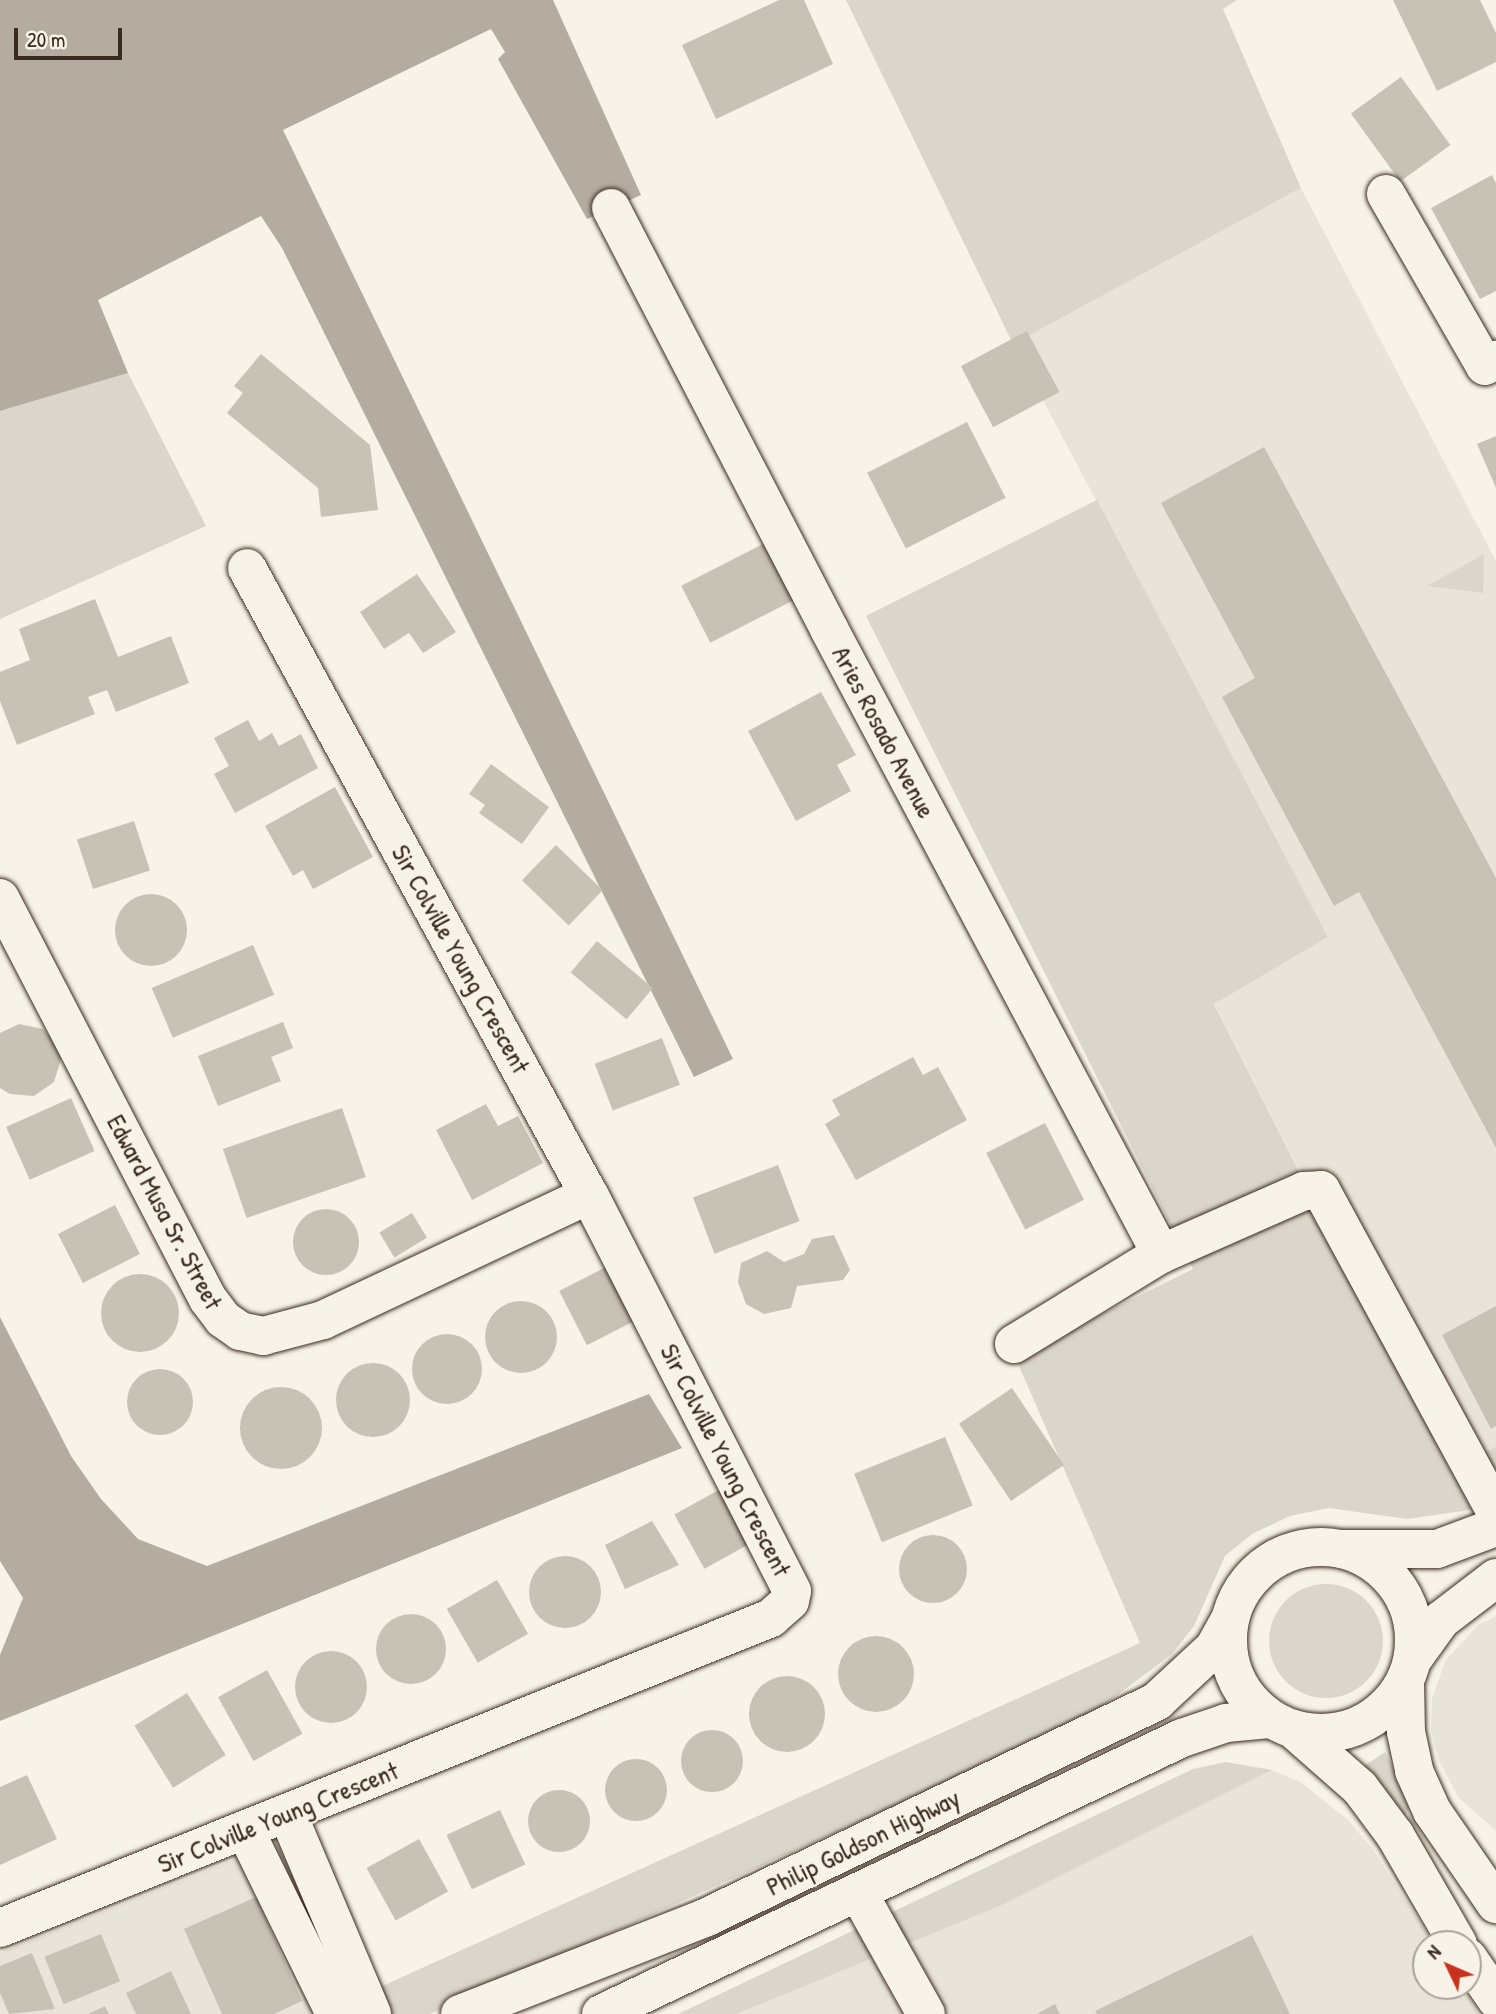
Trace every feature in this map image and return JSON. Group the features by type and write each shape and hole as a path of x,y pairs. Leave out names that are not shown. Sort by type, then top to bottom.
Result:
{"main road":[{"path":"1386,194 1491,363"},
{"name":"Aries Rosado Avenue","path":"611,208 828,629 1161,1254"},
{"name":"Sir Colville Young Crescent","path":"0,1928 288,1815 771,1618 790,1601 788,1579 589,1195 247,568"},
{"name":"Edward Musa Sr. Street","path":"0,898 208,1298 223,1319 240,1331 263,1336 323,1320 589,1195"},
{"path":"1014,1344 1161,1254 1304,1191 1321,1190 1496,1512"},
{"path":"1450,1930 1395,1835 1360,1788 1243,1692 1234,1674 1228,1638 1230,1619 1246,1586 1272,1561 1305,1548 1437,1549 1496,1527"},
{"path":"1341,1549 1375,1563 1400,1589 1413,1623 1406,1732 1414,1771 1432,1811 1496,1903"},
{"path":"1281,1724 1326,1734 1358,1726 1385,1708 1441,1620 1496,1578"},
{"name":"Philip Goldson Highway","path":"460,2014 706,1917 1157,1701 1214,1648 1230,1619"},
{"name":"Philip Goldson Highway","path":"601,2014 859,1894 1182,1738 1226,1723 1281,1724"},
{"path":"288,1815 372,2014"},
{"path":"245,1830 335,2014"},
{"path":"859,1894 926,2014"},
{"path":"1482,1978 1496,1999"}],"shaded area":[{"path":"0,0 553,0 641,195 587,219 498,59 505,52 491,29 283,130 733,1059 694,1077 282,248 261,216 98,300 128,373 0,411"},
{"path":"846,0 1237,0 1223,9 1301,188 1013,344"},
{"path":"1301,188 1496,561 1496,1447 1450,1470 1214,1003 1328,937 1013,344"},
{"path":"128,373 206,526 0,619 0,411"},
{"path":"1097,500 1328,937 1214,1004 1450,1470 1496,1447 1496,1501 1477,1509 1407,1519 1329,1508 1290,1516 1252,1534 1225,1556 1194,1626 1172,1654 1080,1723 430,2014 392,2014 380,1987 1140,1643 1015,1357 1193,1269 866,616"},
{"path":"1484,554 1483,593 1427,586"},
{"path":"0,1317 71,1456 101,1499 138,1539 207,1566 649,1394 682,1448 0,1721 0,1655 23,1598 0,1561"},
{"path":"1326,1584 1348,1588 1367,1600 1379,1619 1383,1641 1379,1663 1367,1682 1348,1694 1326,1698 1304,1694 1285,1682 1273,1663 1269,1641 1273,1619 1285,1600 1304,1588"},
{"path":"1496,1616 1496,1831 1459,1798 1439,1761 1431,1731 1432,1699 1445,1661 1479,1624"},
{"path":"1385,1752 1410,1803 1406,1815 1395,1813 1352,1774"},
{"path":"1226,1762 1272,1770 1002,1905 737,2014 678,2014 1193,1769"},
{"path":"1272,1770 1302,1783 1348,1820 1372,1848 1425,1930 1412,1930 1412,2000 1470,2000 1479,2014 737,2014 1002,1905"},
{"path":"312,1829 392,2014 0,2014 0,1953"}],"building":[{"path":"779,0 804,0 833,64 716,119 682,45"},
{"path":"1393,0 1480,0 1496,33 1496,62 1437,91"},
{"path":"1401,77 1450,145 1400,181 1351,113"},
{"path":"1492,175 1496,183 1496,291 1480,299 1431,208"},
{"path":"1027,331 1059,392 993,427 961,366"},
{"path":"261,354 370,445 378,510 321,517 318,488 227,413 243,393 234,386"},
{"path":"967,422 1006,498 906,549 867,473"},
{"path":"1496,436 1496,488 1477,444"},
{"path":"1264,447 1496,878 1496,1148 1359,892 1334,906 1222,697 1255,678 1161,503"},
{"path":"765,543 794,600 710,643 681,586"},
{"path":"417,574 456,632 423,653 409,633 384,649 360,612"},
{"path":"95,599 118,657 171,636 189,683 116,712 107,690 88,697 95,714 17,745 0,701 0,672 30,660 19,629"},
{"path":"821,692 856,755 837,765 851,791 796,821 748,731"},
{"path":"248,720 259,741 272,733 279,746 301,734 318,768 235,813 214,774 229,766 214,738"},
{"path":"491,764 549,807 522,844 479,813 485,805 469,794"},
{"path":"335,787 373,857 313,889 303,870 293,876 265,826"},
{"path":"134,821 150,870 93,889 77,840"},
{"path":"556,845 603,890 569,925 522,880"},
{"path":"151,894 171,900 181,910 187,930 181,950 171,960 151,966 131,960 121,950 115,930 121,910 131,900"},
{"path":"597,941 653,988 627,1019 571,972"},
{"path":"253,945 274,995 173,1038 152,988"},
{"path":"283,1022 293,1048 271,1057 281,1081 218,1106 198,1056"},
{"path":"19,1024 43,1029 58,1047 61,1059 54,1082 34,1096 10,1094 0,1088 0,1033"},
{"path":"662,1038 680,1085 613,1110 595,1064"},
{"path":"913,1057 923,1075 938,1067 967,1120 856,1180 825,1124 840,1115 832,1100"},
{"path":"71,1098 95,1151 30,1180 6,1127"},
{"path":"486,1104 498,1126 518,1116 543,1163 472,1200 436,1130"},
{"path":"342,1108 366,1177 247,1218 223,1149"},
{"path":"1045,1123 1084,1200 1025,1230 986,1153"},
{"path":"778,1165 800,1221 715,1254 693,1198"},
{"path":"115,1205 140,1254 83,1283 58,1234"},
{"path":"326,1209 349,1219 359,1242 349,1265 326,1275 303,1265 293,1242 303,1219"},
{"path":"412,1213 427,1238 394,1257 379,1233"},
{"path":"834,1235 850,1270 843,1280 797,1286 791,1308 764,1314 746,1304 738,1282 741,1263 767,1251 784,1262 804,1254 812,1239"},
{"path":"610,1265 638,1319 587,1345 559,1291"},
{"path":"140,1274 155,1277 167,1286 176,1298 179,1313 176,1328 167,1340 155,1349 140,1352 125,1349 113,1340 104,1328 101,1313 104,1298 113,1286 125,1277"},
{"path":"521,1301 541,1307 551,1317 557,1337 551,1357 541,1367 521,1373 501,1367 491,1357 485,1337 491,1317 501,1307"},
{"path":"1496,1306 1496,1426 1491,1429 1442,1335"},
{"path":"454,1334 467,1340 476,1349 480,1355 480,1383 472,1394 461,1402 440,1404 422,1394 414,1383 412,1362 422,1344 433,1336"},
{"path":"366,1363 380,1363 394,1369 404,1379 410,1400 404,1421 394,1431 380,1437 366,1437 352,1431 342,1421 336,1407 336,1393 342,1379 352,1369"},
{"path":"160,1369 173,1372 183,1379 190,1389 193,1402 190,1415 183,1425 173,1432 160,1435 147,1432 137,1425 130,1415 127,1402 130,1389 137,1379 147,1372"},
{"path":"273,1387 289,1387 304,1394 315,1405 322,1420 319,1444 310,1457 289,1469 273,1469 258,1462 247,1451 240,1436 240,1420 247,1405 258,1394"},
{"path":"1012,1388 1064,1465 1011,1501 959,1424"},
{"path":"945,1437 973,1506 882,1542 854,1474"},
{"path":"726,1486 756,1540 704,1569 674,1515"},
{"path":"652,1521 679,1565 625,1589 605,1545"},
{"path":"933,1535 946,1538 957,1545 964,1556 967,1569 964,1582 957,1593 946,1600 933,1603 920,1600 909,1593 902,1582 899,1569 902,1556 909,1545 920,1538"},
{"path":"572,1556 591,1566 599,1578 599,1606 591,1618 579,1626 558,1628 539,1618 531,1606 529,1585 539,1566 551,1558"},
{"path":"497,1580 528,1634 478,1663 447,1609"},
{"path":"404,1614 418,1614 431,1620 440,1629 446,1649 444,1662 436,1674 418,1684 404,1684 391,1678 382,1669 376,1656 376,1642 382,1629 391,1620"},
{"path":"876,1636 891,1639 903,1647 911,1659 914,1674 911,1689 903,1701 891,1709 876,1712 861,1709 849,1701 841,1689 838,1674 841,1659 849,1647 861,1639"},
{"path":"331,1651 345,1654 357,1661 364,1673 367,1687 364,1701 357,1713 345,1720 331,1723 317,1720 305,1713 298,1701 295,1687 298,1673 305,1661 317,1654"},
{"path":"267,1670 302,1734 253,1761 218,1697"},
{"path":"787,1676 802,1679 814,1687 822,1699 825,1714 822,1729 814,1741 802,1749 787,1752 772,1749 760,1741 752,1729 749,1714 752,1699 760,1687 772,1679"},
{"path":"187,1693 226,1755 173,1788 134,1726"},
{"path":"712,1730 734,1739 743,1761 734,1783 712,1792 690,1783 681,1761 690,1739"},
{"path":"630,1759 642,1759 658,1768 665,1778 665,1802 658,1812 642,1821 630,1821 619,1816 610,1807 605,1796 605,1784 610,1773 619,1764"},
{"path":"27,1775 57,1839 0,1865 0,1787"},
{"path":"553,1790 565,1790 581,1799 588,1809 588,1833 581,1843 565,1852 553,1852 542,1847 533,1838 528,1827 528,1815 533,1804 542,1795"},
{"path":"500,1810 525,1864 472,1889 447,1835"},
{"path":"419,1839 448,1891 396,1921 367,1868"},
{"path":"256,1897 302,2001 274,2014 222,2014 184,1929"},
{"path":"101,1934 120,1981 64,2004 44,1957"},
{"path":"1252,1935 1290,2014 1097,2014 1095,2011"},
{"path":"32,1953 55,2009 9,2014 0,1993 0,1966"},
{"path":"171,1971 191,2014 136,2014 126,1993"},
{"path":"1055,2004 1060,2014 1037,2014"},
{"path":"105,2006 109,2014 88,2014"}]}
